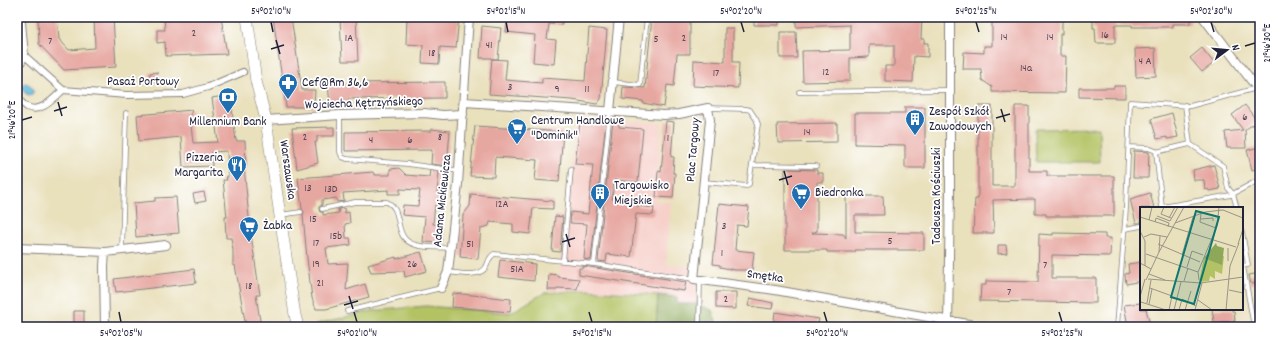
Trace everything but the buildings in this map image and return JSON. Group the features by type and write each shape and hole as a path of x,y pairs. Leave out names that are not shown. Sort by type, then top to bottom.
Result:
{"street":[{"name":"Warszawska","path":"247,17 256,81 266,120 298,327"},
{"name":"Adama Mickiewicza","path":"441,288 448,272 459,171 469,17"},
{"path":"464,102 610,111 619,17"},
{"name":"Tadeusza Kościuszki","path":"948,324 950,17"},
{"path":"1206,18 1259,90"},
{"path":"17,70 25,56 22,22"},
{"path":"17,98 28,108 38,109 46,106 63,90 25,56"},
{"name":"Pasaż Portowy","path":"63,90 127,95 183,94 208,87 243,72"},
{"name":"Plac Targowy","path":"610,111 664,115 680,114 708,108 710,120 697,280"},
{"name":"Wojciecha Kętrzyńskiego","path":"266,120 340,115 424,113 443,115 463,114"},
{"path":"17,248 105,252 166,245"},
{"path":"105,252 105,327"},
{"name":"Smętka","path":"697,280 816,297 948,324 985,327"}],"lane":[{"path":"613,82 640,85 647,17"},
{"path":"798,92 950,90"},
{"path":"1117,327 1125,229 1130,102 1185,105 1202,104 1259,90"},
{"path":"1185,105 1190,144"},
{"path":"704,182 747,186 749,184 758,124 754,114 746,108 708,108"},
{"path":"594,264 610,111"},
{"path":"122,250 126,113"},
{"path":"340,115 340,152 342,157 347,159 408,164 459,171"},
{"path":"1128,147 1148,148 1156,152 1190,144 1223,166 1228,188 1233,194 1236,207"},
{"path":"1156,152 1162,207"},
{"path":"752,165 816,166"},
{"path":"563,261 571,169"},
{"path":"1168,207 1225,197 1260,181"},
{"path":"322,209 355,202 387,202 396,208 399,228 402,236 408,242 415,245 450,248"},
{"path":"280,215 301,212"},
{"path":"1125,229 1140,226"},
{"path":"1243,238 1248,265 1243,266"},
{"name":"Smętka","path":"448,272 476,274 485,269 489,257 494,254 594,264 697,280"},
{"path":"1243,271 1254,327"},
{"path":"697,280 699,327"},
{"name":"Adama Mickiewicza","path":"347,311 441,288"}],"shaded area":[{"name":"Targowisko Miejskie","path":"577,118 662,123 656,201 671,202 666,264 691,267 692,276 697,284 696,304 677,304 677,297 633,292 587,290 557,292"}],"green space":[{"path":"1099,128 1100,162 1036,162 1035,129"},
{"path":"587,290 658,295 656,327 318,327 317,324 370,311 426,306 510,313 544,293"},
{"path":"658,295 677,297 677,304 696,304 712,310 718,327 656,327"}],"water":[{"path":"25,83 32,87 33,93 31,95 23,91 22,85"}],"place":[{"name":"Cef@Rm 36,6","path":"288,100"},
{"name":"Millennium Bank","path":"228,114"},
{"name":"Zespół Szkół Zawodowych","path":"915,136"},
{"name":"Centrum Handlowe \"Dominik\"","path":"517,145"},
{"name":"Pizzeria Margarita","path":"237,182"},
{"name":"Targowisko Miejskie","path":"600,210"},
{"name":"Biedronka","path":"801,210"},
{"name":"Żabka","path":"249,243"}]}
